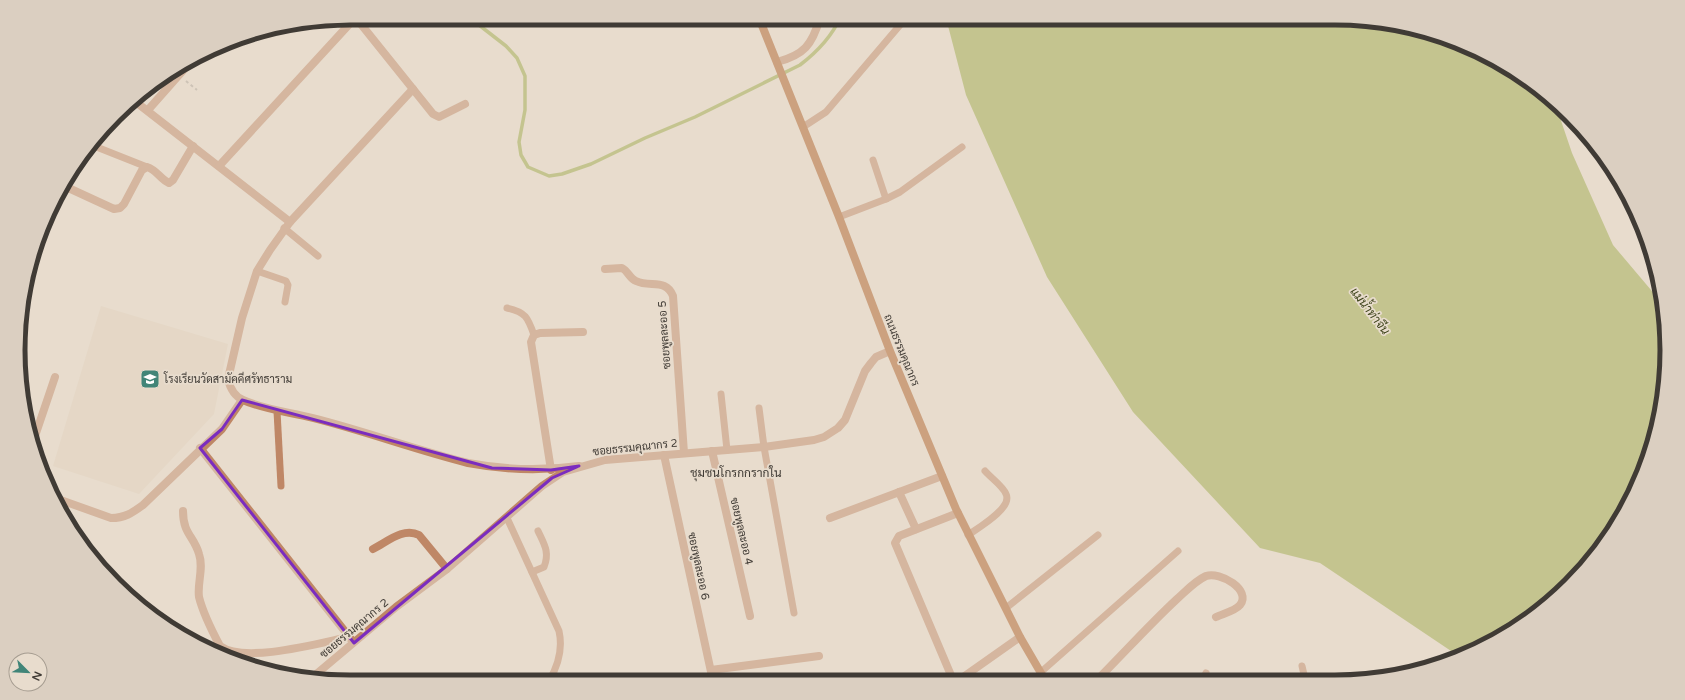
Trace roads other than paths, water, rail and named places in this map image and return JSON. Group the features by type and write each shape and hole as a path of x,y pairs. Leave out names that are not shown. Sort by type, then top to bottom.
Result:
{"street":[{"path":"219,166 349,25"},
{"path":"362,25 430,111 439,116 465,104"},
{"name":"ถนนธรรมคุณากร","path":"762,25 839,217 890,351 942,476 968,535 1020,637 1043,675"},
{"path":"778,65 801,53 810,43 817,25"},
{"path":"148,110 181,73"},
{"path":"414,89 284,228 257,271 242,318 228,379 230,388 235,395 242,400 277,411 314,418 468,463 492,468 551,470 579,466"},
{"path":"139,104 290,222"},
{"path":"69,188 114,208 120,208 124,204 142,170 147,167 153,169 165,181 169,182 173,180 193,146"},
{"name":"ซอยพูลละออ 5","path":"605,269 622,268 635,281 664,285 670,289 672,296 684,453"},
{"path":"551,470 531,342 534,336 540,333 583,332"},
{"name":"ซอยธรรมคุณากร 2","path":"317,673 351,640 447,569 552,478 579,466 605,460 727,450 814,440 838,428 845,420 868,367 876,357 890,351"},
{"path":"36,432 55,377"},
{"path":"63,501 111,518 121,518 130,515 143,505 200,448 222,429 242,400"},
{"path":"200,448 351,640 258,653 229,651"},
{"name":"ซอยพูลละออ 4","path":"712,451 750,616"},
{"name":"ซอยพูลละออ 6","path":"664,455 711,675"},
{"path":"830,518 942,476"},
{"path":"899,492 916,529"},
{"path":"183,511 183,520 188,536 196,547 201,559 199,597 220,646 223,649"},
{"path":"951,675 895,543 899,536 958,513"},
{"path":"373,549 404,532 415,533 419,535 447,569"},
{"path":"1102,675 1148,626 1195,583 1206,576 1223,577 1231,581 1242,593 1243,600 1240,606 1216,617"},
{"path":"966,675 1020,637"},
{"path":"710,670 819,656"}],"lane":[{"path":"803,127 826,112 900,25"},
{"path":"96,147 147,167"},
{"path":"839,217 900,192 962,147"},
{"path":"873,160 886,199"},
{"path":"284,228 318,256"},
{"path":"257,271 286,281 288,285 285,302"},
{"path":"507,308 524,314 529,320 534,336"},
{"path":"721,394 727,450"},
{"path":"759,408 764,446 794,613"},
{"path":"277,411 281,486"},
{"path":"968,535 993,517 1005,505 1008,499 1006,493 985,471"},
{"path":"507,518 559,631 561,641 555,671 553,675"},
{"path":"532,572 544,567 547,558 548,551 538,531"},
{"path":"1006,608 1098,535"},
{"path":"1041,672 1178,551"},
{"path":"1302,666 1304,675"}],"water":[{"name":"แม่น้ำท่าจีน","path":"948,25 1335,25 1377,28 1398,31 1439,42 1479,59 1516,80 1533,92 1559,115 1572,153 1613,245 1655,295 1660,350 1654,413 1643,454 1635,474 1626,494 1605,531 1593,548 1565,580 1533,608 1498,631 1453,652 1320,563 1260,548 1133,412 1047,277 966,95"}],"waterway":[{"path":"479,25 506,46 517,58 525,76 525,110 519,142 521,155 528,167 549,176 562,174 591,164 645,138 695,117 800,65 823,44 836,25"}],"place":[{"name":"โรงเรียนวัดสามัคคีศรัทธาราม","path":"150,379"}],"district":[{"name":"ชุมชนโกรกกรากใน","path":"736,473"}]}
